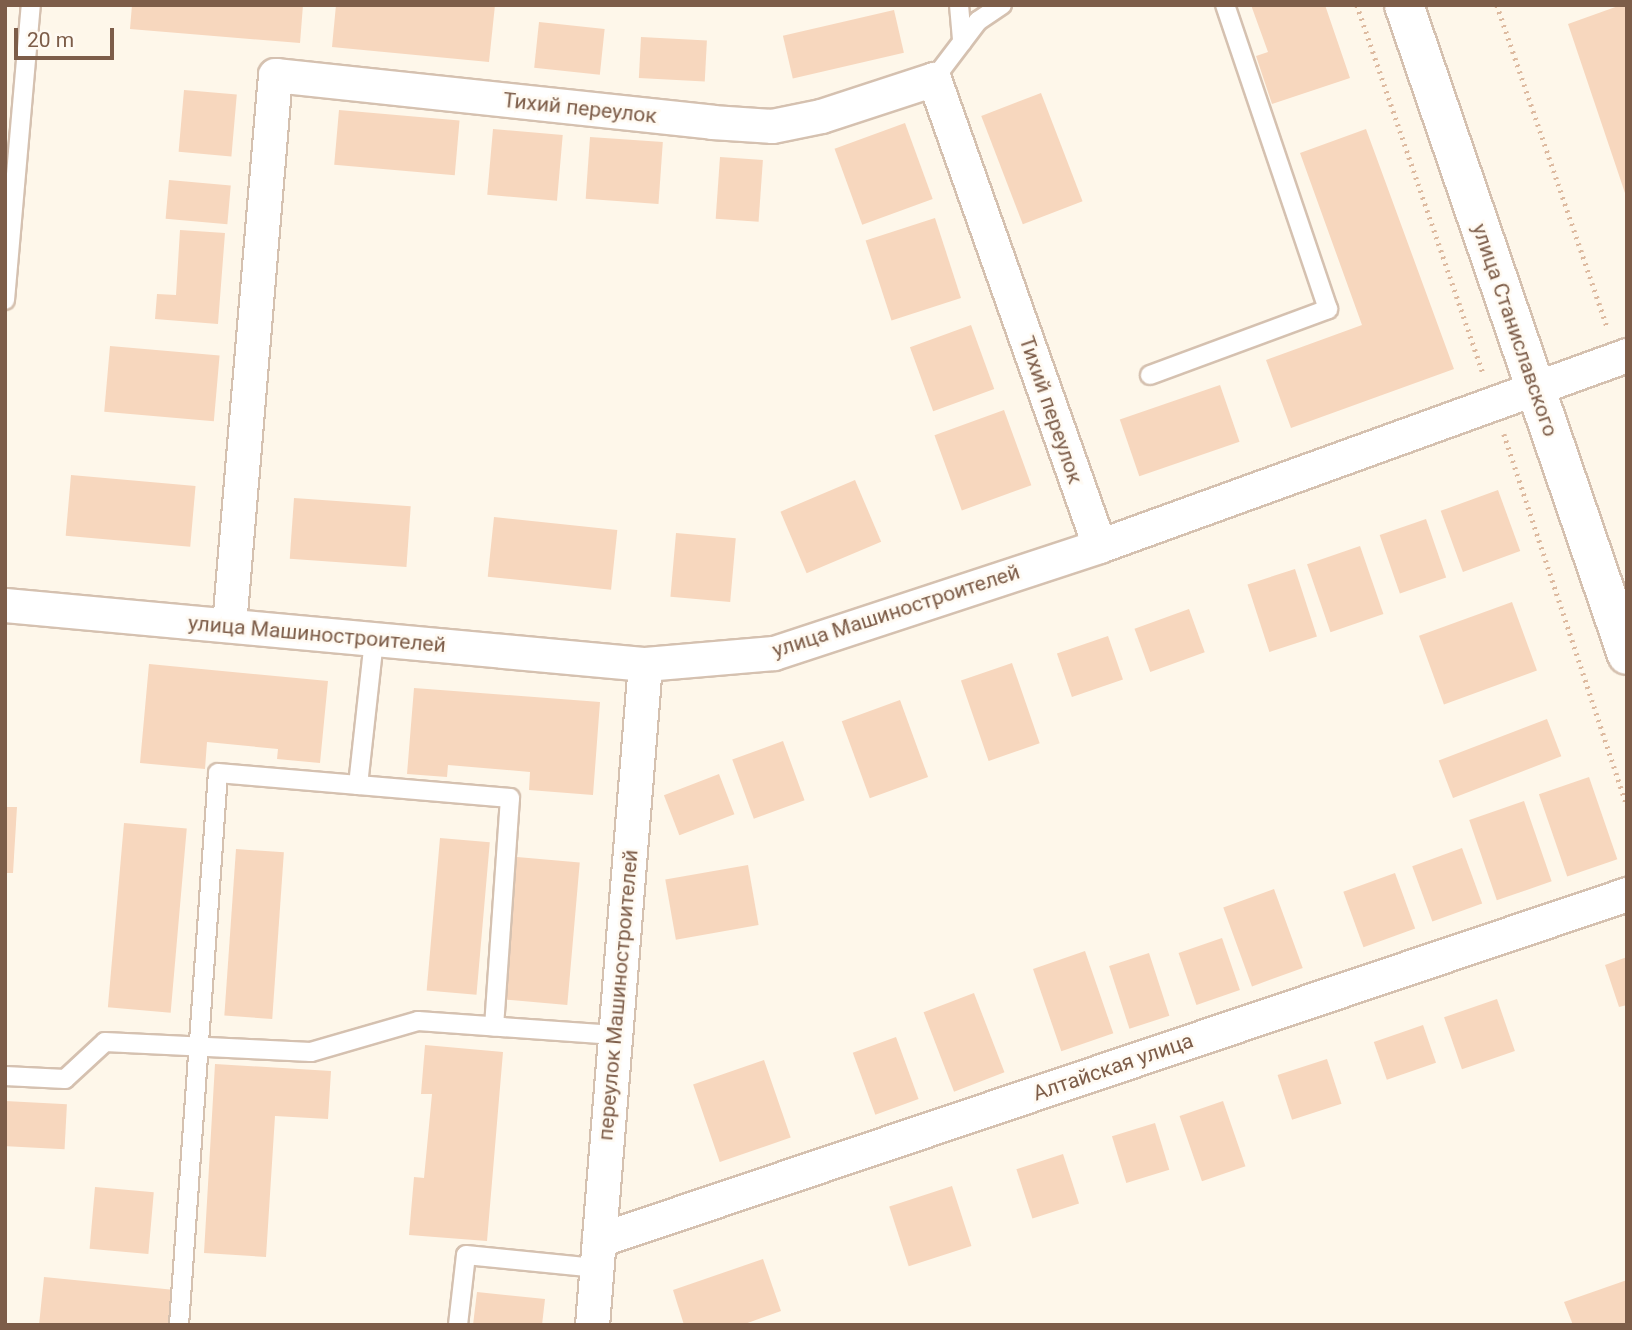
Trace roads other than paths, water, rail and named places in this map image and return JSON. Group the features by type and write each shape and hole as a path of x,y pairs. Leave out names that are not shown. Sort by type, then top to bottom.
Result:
{"main road":[{"name":"улица Станиславского","path":"1404,5 1627,655"}],"street":[{"name":"Тихий переулок","path":"229,625 275,75 712,122 772,126 821,116 934,79 1099,546"},
{"name":"улица Машиностроителей","path":"5,605 645,664 774,653 1099,546 1622,356"},
{"name":"переулок Машиностроителей","path":"593,1325 645,664"},
{"name":"Алтайская улица","path":"598,1254 1627,894"}],"lane":[{"path":"5,300 31,5"},
{"path":"959,5 962,42"},
{"path":"934,79 978,21 1002,5"},
{"path":"1150,375 1328,309 1225,5"},
{"path":"358,785 374,639"},
{"path":"180,1325 218,773 510,797 494,1026"},
{"path":"5,1076 65,1079 105,1042 312,1052 418,1021 615,1035"},
{"path":"458,1325 466,1255 598,1254"}]}
